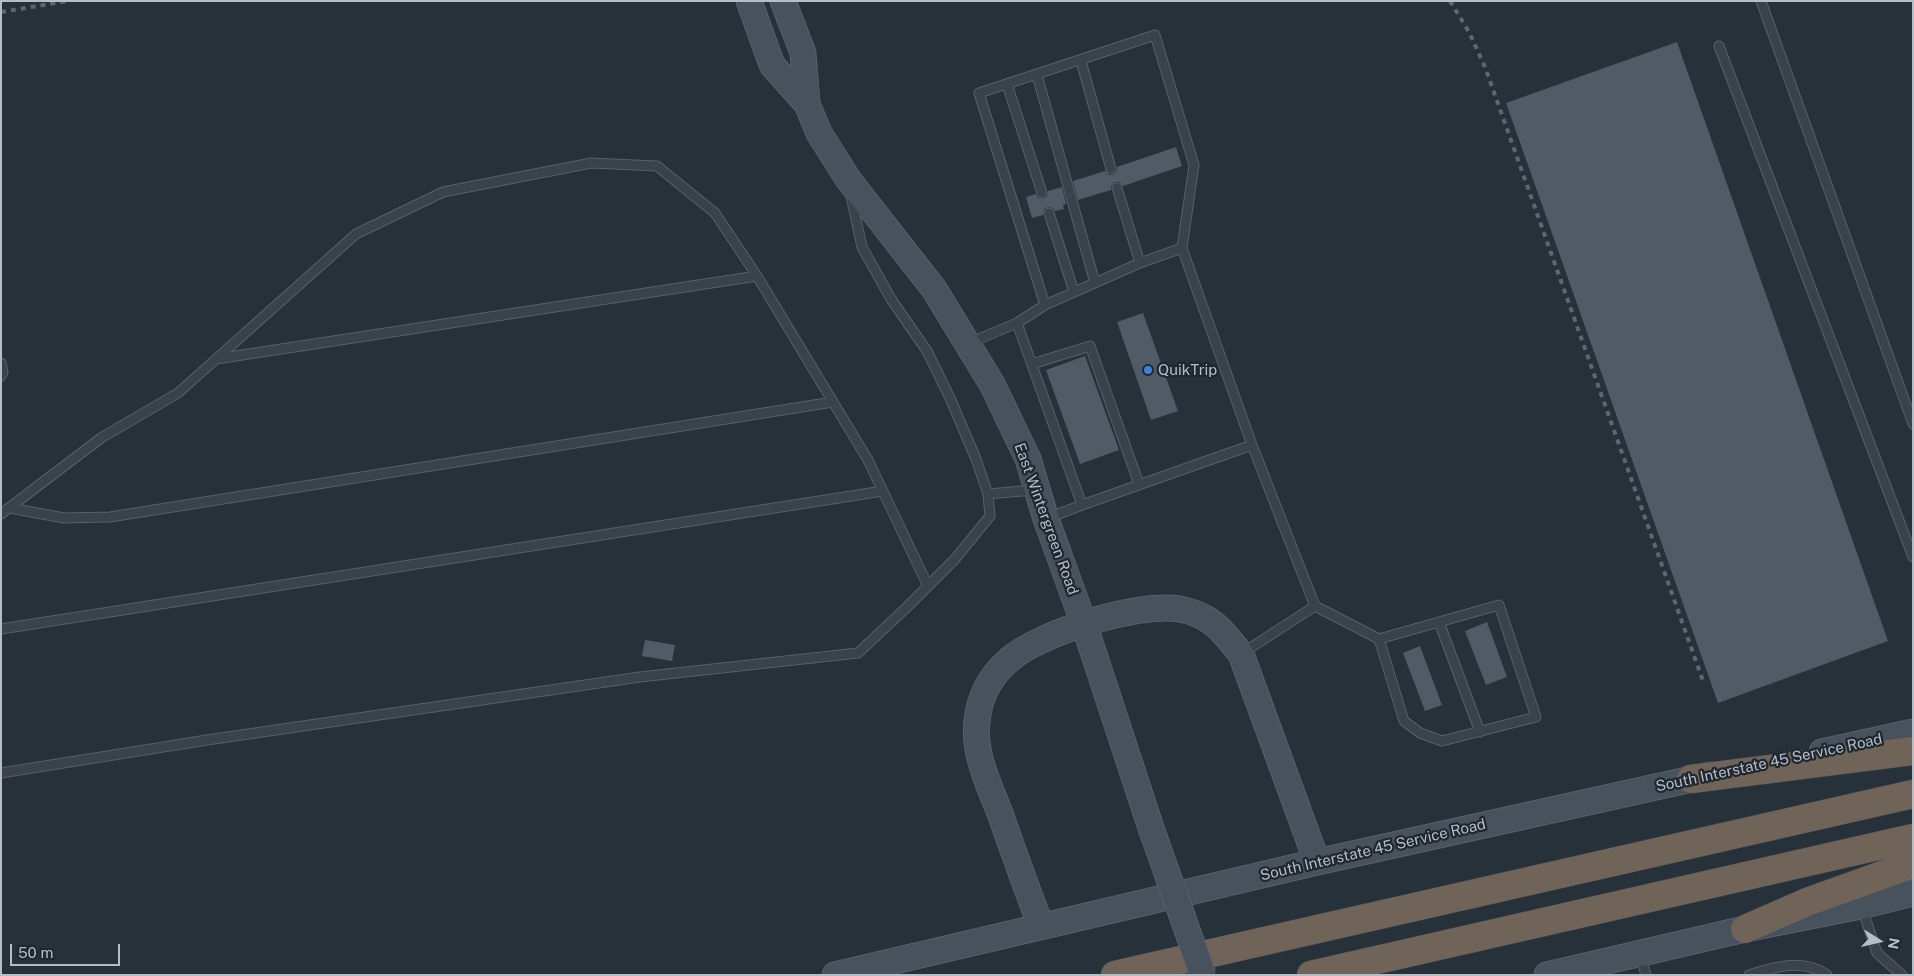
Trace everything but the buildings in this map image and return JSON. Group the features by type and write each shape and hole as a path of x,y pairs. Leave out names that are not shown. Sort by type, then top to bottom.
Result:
{"highway":[{"path":"1691,780 1913,750"},
{"path":"1115,975 1913,794"},
{"path":"1311,975 1913,838"},
{"path":"1745,929 1807,902 1913,864"}],"main road":[{"path":"749,1 772,66 807,104"},
{"path":"783,1 803,53 807,104"},
{"name":"East Wintergreen Road","path":"807,104 819,133 848,179 934,289 969,344 992,384 1028,459 1046,519 1084,624 1151,828 1203,975"},
{"path":"1041,926 982,765 976,737 976,722 984,694 990,682 1008,660 1032,644 1084,624 1131,611 1160,607 1180,609 1214,622 1225,632 1241,654 1317,862"},
{"name":"South Interstate 45 Service Road","path":"835,975 1317,862 1913,732"},
{"path":"1547,975 1643,964 1745,929 1861,906 1913,893"}],"lane":[{"path":"1761,1 1913,424"},
{"path":"1045,305 979,93 1081,61 1155,35 1194,165 1182,248 1252,445 1314,606 1379,639 1499,605 1536,717 1442,741 1420,733 1404,721 1379,639"},
{"path":"1719,46 1913,557"},
{"path":"1081,61 1112,169"},
{"path":"1037,75 1095,283"},
{"path":"1007,84 1042,193"},
{"path":"1,514 101,438 178,393 356,234 444,192 591,162 656,166 715,213 757,276 868,460 928,586"},
{"path":"1,773 217,738 620,680 858,653 955,559 990,516 988,494 976,459 950,398 927,351 891,298 862,247 848,179"},
{"path":"1118,188 1140,263"},
{"path":"1048,213 1074,292"},
{"path":"969,344 1017,322 1045,305 1140,263 1182,248"},
{"path":"216,359 757,276"},
{"path":"1017,322 1082,505"},
{"path":"1032,364 1090,346 1139,484"},
{"path":"1,363 3,372 1,376"},
{"path":"10,508 64,518 110,517 833,402"},
{"path":"1046,519 1252,445"},
{"path":"988,494 1037,489"},
{"path":"1,629 883,491"},
{"path":"1241,654 1314,606"},
{"path":"1439,622 1480,732"},
{"path":"1861,906 1877,953 1902,975"},
{"path":"1749,975 1776,967 1803,965 1819,969 1827,975"}],"railway":[{"path":"1,12 68,1"},
{"path":"1450,1 1469,32 1485,67 1703,681"}],"place":[{"name":"QuikTrip","path":"1148,370"}]}
